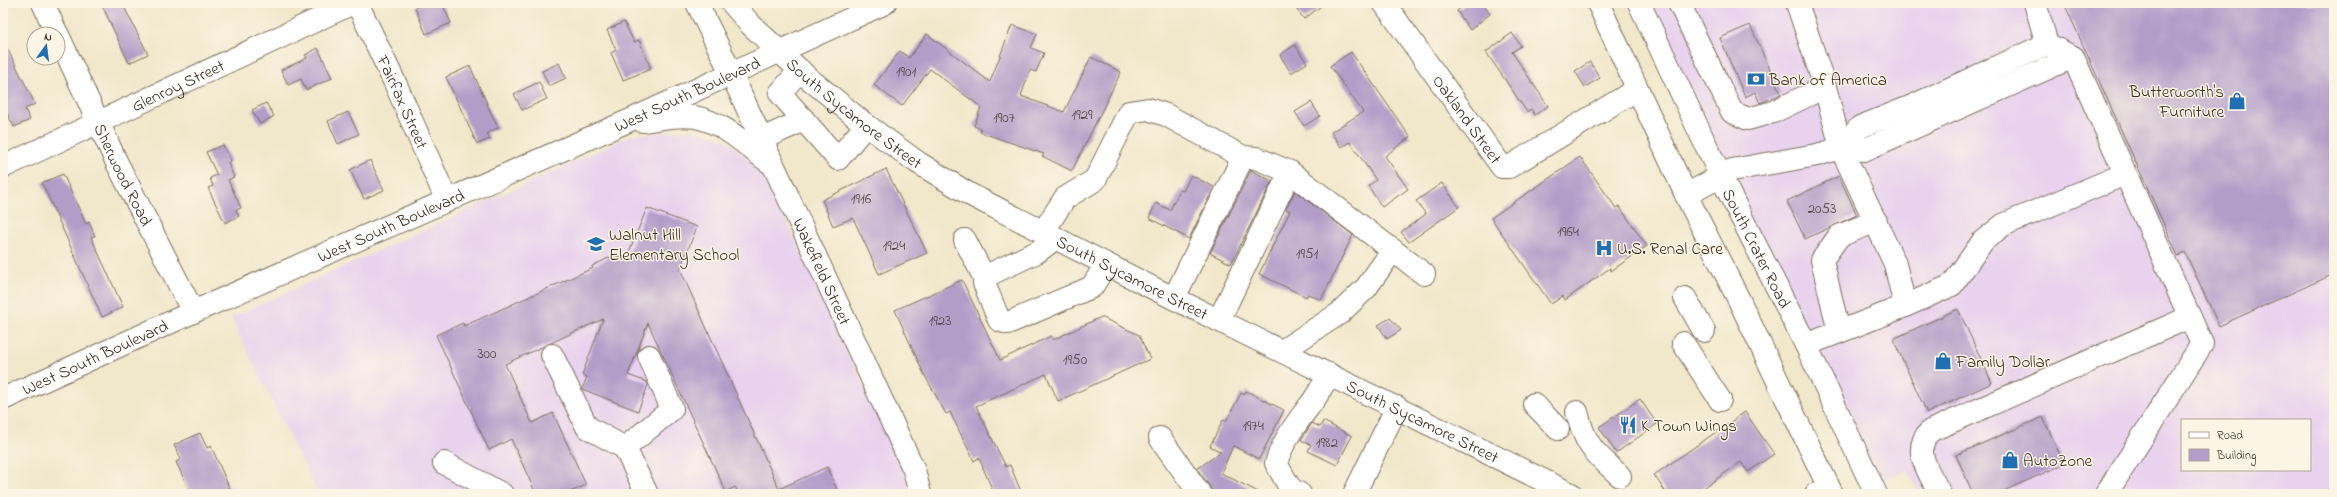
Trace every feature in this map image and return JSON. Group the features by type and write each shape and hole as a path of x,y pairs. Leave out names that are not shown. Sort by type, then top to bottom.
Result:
{"street":[{"name":"Sherwood Road","path":"43,3 54,26"},
{"name":"Glenroy Street","path":"3,167 353,3"},
{"name":"Fairfax Street","path":"357,3 396,85 447,201"},
{"path":"697,3 731,73"},
{"name":"South Sycamore Street","path":"732,3 751,26 866,126 917,162 969,194 1174,298 1572,494"},
{"name":"West South Boulevard","path":"3,399 192,312 621,124 885,3"},
{"name":"Oakland Street","path":"1384,3 1502,167 1509,168 1636,90"},
{"path":"1598,3 1636,90 1686,196 1740,300 1825,492"},
{"name":"South Crater Road","path":"1639,3 1720,175 1806,345 1876,494"},
{"path":"1679,3 1732,112 1748,119 1773,112 1825,87"},
{"path":"1797,3 1825,87 1842,148 1895,264 1905,306"},
{"path":"2035,3 2046,44 2073,57 2202,344 2106,494"},
{"path":"1842,148 1860,126 1910,107 2046,44"},
{"name":"Sherwood Road","path":"66,52 98,122 192,312"},
{"path":"1686,196 1720,175 1732,170 1762,163 1818,156 1842,148 1864,150 2073,57"},
{"path":"800,70 780,93 838,159 866,126"},
{"name":"Wakefield Street","path":"731,73 914,470 920,494"},
{"path":"984,277 1037,252 1050,235 1065,198 1095,180 1129,112 1148,109 1166,115 1243,157 1256,158 1290,172 1424,274"},
{"path":"621,124 681,116 695,117 715,123 728,130 773,165"},
{"path":"762,139 804,120"},
{"path":"1174,298 1243,157"},
{"path":"1219,320 1290,172"},
{"path":"1806,345 1905,306 1952,285 1983,241 2003,225 2125,174"},
{"path":"1839,332 1822,260 1839,236 1876,221"},
{"path":"965,240 984,277 984,283 999,320 1008,323 1092,287 1106,264"},
{"path":"1282,351 1340,313 1366,288 1393,250"},
{"path":"1685,298 1704,331"},
{"path":"1940,494 1922,457 1921,447 1924,438 1930,431 2190,317"},
{"path":"1683,343 1720,400"},
{"path":"552,355 587,426 626,448 648,494"},
{"path":"626,448 672,409 649,356"},
{"path":"1300,494 1290,488 1276,463 1281,449 1294,424 1314,400 1329,374"},
{"path":"1534,404 1558,429"},
{"path":"1354,494 1396,407"},
{"path":"1577,412 1583,435 1593,452 1620,476"},
{"path":"1160,438 1200,494"},
{"path":"444,463 502,494"},
{"name":"Wakefield Street","path":"914,470 932,494"}],"shaded area":[{"path":"1642,3 2334,3 2334,494 1919,494 1908,470 1872,486"},
{"name":"Walnut Hill Elementary School","path":"691,130 724,139 762,169 908,480 910,494 318,494 231,318 633,135"}],"building":[{"path":"101,3 122,3 148,54 129,63"},
{"path":"426,3 442,3 451,23 426,34 415,8"},
{"path":"1292,3 1325,3 1304,19"},
{"path":"1467,3 1482,3 1490,14 1470,30 1457,11"},
{"path":"2064,3 2334,3 2334,274 2219,326 2185,252 2178,256"},
{"path":"624,22 634,42 639,40 651,69 623,80 611,53 616,50 607,30"},
{"path":"1012,25 1037,34 1031,48 1044,53 1036,72 1030,70 1021,96 1064,112 1091,57 1121,72 1072,171 1042,156 1044,154 980,132 981,129 974,126 981,107 930,69 902,106 874,85 900,51 909,58 927,34 990,82"},
{"name":"Bank of America","path":"1750,25 1781,94 1760,103 1755,92 1745,97 1720,38"},
{"path":"1512,33 1521,46 1512,52 1548,106 1535,115 1531,109 1527,112 1486,52"},
{"path":"3,40 35,104 25,109 30,120 14,127 3,105"},
{"path":"1295,45 1307,63 1291,73 1280,55"},
{"path":"318,48 332,78 306,90 301,79 288,85 281,70 307,58 305,55"},
{"path":"1351,52 1410,137 1385,156 1408,189 1382,207 1368,186 1376,180 1350,142 1341,147 1331,132 1363,112 1330,66"},
{"path":"1590,62 1600,78 1585,87 1575,71"},
{"path":"559,63 566,78 549,86 542,71"},
{"path":"470,66 498,128 487,133 490,139 477,144 446,77"},
{"path":"539,82 547,99 522,110 514,94"},
{"path":"1311,102 1320,116 1304,126 1295,112"},
{"path":"266,103 274,116 260,124 252,110"},
{"path":"348,112 359,134 338,144 328,121"},
{"path":"223,145 231,161 228,163 234,177 228,180 241,208 236,210 239,216 225,223 208,188 213,186 210,178 217,175 206,152"},
{"path":"1580,157 1616,208 1619,206 1647,246 1611,271 1610,268 1565,300 1563,296 1551,304 1491,218"},
{"path":"370,160 384,190 364,199 350,170"},
{"path":"886,169 927,253 879,274 853,218 833,226 822,200"},
{"path":"1251,170 1272,181 1231,264 1210,253"},
{"path":"63,174 86,224 89,222 95,236 91,237 123,307 102,317 42,183"},
{"path":"1191,175 1214,187 1189,239 1149,218 1156,203 1170,210 1180,190 1183,191"},
{"path":"1839,176 1857,215 1805,239 1787,201"},
{"path":"1442,183 1459,207 1409,242 1401,232 1426,214 1416,201"},
{"path":"1295,191 1353,235 1321,300 1308,294 1306,297 1259,274 1290,211 1286,209"},
{"path":"647,208 697,227 680,269 779,489 827,467 839,494 739,494 735,487 726,492 648,323 628,375 647,382 648,385 638,411 582,389 587,377 582,375 603,319 505,364 532,423 553,413 586,485 566,494 536,494 511,439 489,450 436,335 463,323 464,326 593,268 592,266 615,255 626,259"},
{"path":"962,280 1000,360 1051,336 1053,340 1101,317 1139,335 1150,359 1058,401 1046,374 976,406 1006,467 1010,465 1022,494 994,494 979,458 974,461 950,412 946,414 923,372 895,310"},
{"name":"Family Dollar","path":"1958,309 1992,383 1927,413 1893,339"},
{"path":"1390,318 1401,330 1387,339 1378,325"},
{"path":"1246,391 1284,410 1259,459 1233,446 1221,473 1262,494 1212,494 1210,487 1197,469 1221,452 1210,446 1223,420 1226,421 1241,393 1244,395"},
{"name":"K Town Wings","path":"1640,399 1657,424 1616,453 1599,427"},
{"path":"1745,412 1774,454 1748,472 1741,462 1695,494 1667,494 1654,475"},
{"name":"AutoZone","path":"2043,417 2064,464 1997,494 1973,494 1956,455"},
{"path":"1323,421 1352,436 1337,465 1308,451 1311,445 1301,440 1312,423 1320,427"},
{"path":"200,433 207,448 211,446 232,494 191,494 176,462 181,459 174,445"}],"place":[{"name":"Bank of America","path":"1756,79"},
{"name":"Butterworth's Furniture","path":"2237,101"},
{"name":"Walnut Hill Elementary School","path":"596,244"},
{"name":"U.S. Renal Care","path":"1604,248"},
{"name":"Family Dollar","path":"1943,361"},
{"name":"K Town Wings","path":"1628,425"},
{"name":"AutoZone","path":"2010,460"}]}
